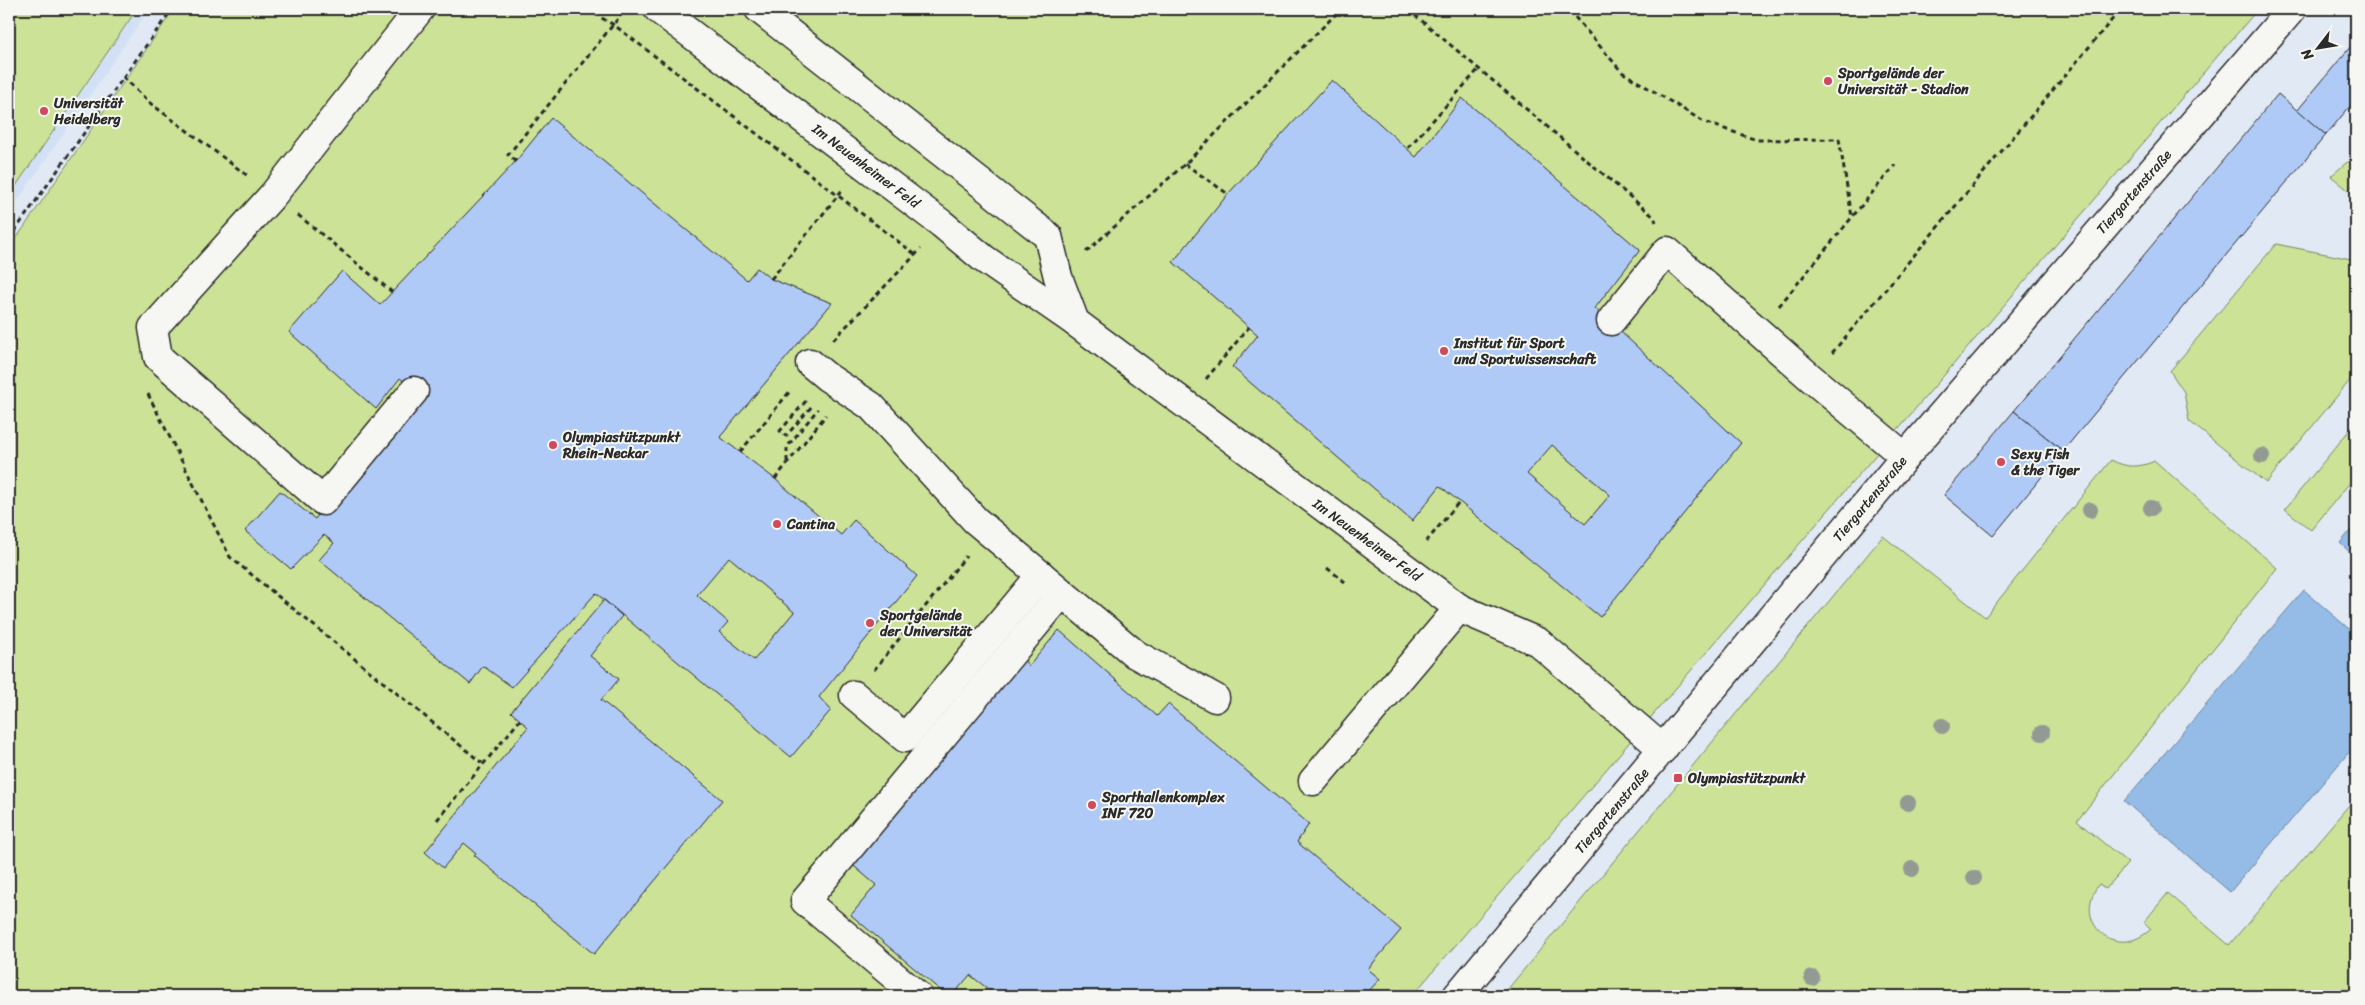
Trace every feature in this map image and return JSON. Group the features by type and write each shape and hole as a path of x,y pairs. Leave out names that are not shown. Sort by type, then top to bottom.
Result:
{"street":[{"path":"414,391 323,501 158,357 153,328 272,195 420,9"},
{"name":"Im Neuenheimer Feld","path":"658,9 942,224 984,259 1075,322 1184,405 1460,608 1538,642 1663,749"},
{"path":"759,9 1048,236 1058,277 1075,322"},
{"name":"Tiergartenstraße","path":"1457,996 1905,457 2292,9"},
{"path":"1611,321 1667,251 1811,378 1905,457"},
{"path":"819,370 871,406 975,520 1135,654 1215,698"},
{"path":"854,695 906,738 1041,575"},
{"path":"918,996 805,901 1062,593"},
{"path":"1313,781 1460,608"}],"path":[{"path":"9,239 172,9"},
{"path":"586,9 614,25 916,255"},
{"path":"516,161 508,155 626,9"},
{"path":"1058,277 1184,164 1341,9"},
{"path":"1408,9 1654,217 1667,251"},
{"path":"1571,9 1574,16 1622,72 1704,122 1757,140 1839,140 1852,217"},
{"path":"1811,378 2121,9"},
{"path":"1408,148 1478,70"},
{"path":"123,77 150,103 272,195 392,292"},
{"path":"771,279 862,163"},
{"path":"1184,164 1228,194"},
{"path":"1758,331 1894,165"},
{"path":"815,402 786,436 780,431 819,370 942,224"},
{"path":"1184,405 1249,327"},
{"path":"740,452 793,388 819,370"},
{"path":"144,387 230,557 482,763"},
{"path":"787,462 787,447 821,406"},
{"path":"775,479 803,442"},
{"path":"1405,568 1459,502"},
{"path":"854,695 912,621 988,531"},
{"path":"1327,568 1344,582"},
{"path":"437,820 482,763 520,720"}],"shaded area":[{"name":"Universität Heidelberg","path":"9,9 149,9 9,213"}],"green space":[{"name":"Universität Heidelberg","path":"9,9 137,9 9,196"},
{"name":"Sportgelände der Universität","path":"174,9 2258,9 1412,996 9,996 9,249"},
{"path":"2356,158 2356,182 2348,190 2331,176 2346,163"},
{"path":"2276,244 2356,260 2356,373 2266,483 2189,421 2184,392 2170,371"},
{"path":"2356,422 2356,475 2311,530 2285,509"},
{"path":"2111,460 2122,465 2133,466 2155,461 2277,568 2077,821 2128,863 2106,889 2099,884 2092,898 2090,912 2094,924 2101,933 2112,939 2124,941 2138,938 2151,929 2144,922 2168,893 2229,945 2356,797 2356,996 1502,996 1883,536 1985,617"}],"water":[{"path":"2356,524 2356,558 2340,543"},
{"path":"2304,590 2356,635 2356,744 2230,892 2124,801"}],"building":[{"path":"2356,40 2356,99 2326,135 2297,111"},
{"name":"Institut für Sport und Sportwissenschaft","path":"1332,80 1416,157 1462,98 1640,250 1595,308 1741,443 1600,617 1440,486 1412,521 1232,367 1258,335 1173,262 1228,194","holes":["1552,445 1610,495 1585,524 1527,474"]},
{"path":"2278,94 2326,135 2063,451 2014,411"},
{"name":"Olympiastützpunkt Rhein-Neckar","path":"551,118 747,280 757,268 771,279 832,303 720,437 775,479 841,535 854,520 917,576 819,697 831,710 791,757 596,593 512,687 483,666 470,684 319,560 334,543 324,535 291,569 245,531 280,491 315,519 418,394 400,378 376,409 289,332 342,271 380,305 516,161","holes":["729,557 794,612 754,660 719,632 728,622 697,595"]},
{"path":"2014,411 2063,451 1993,536 1944,495"},
{"path":"604,600 622,616 590,656 619,679 601,700 722,800 594,954 474,855 476,853 464,843 443,868 425,852 528,727 511,712"},
{"name":"Sporthallenkomplex INF 720","path":"1059,630 1157,716 1168,704 1309,824 1297,842 1401,930 1368,969 1380,979 1364,996 997,996 970,975 952,996 947,996 851,915 876,885 848,861 1023,659 1029,666"}],"place":[{"name":"Sportgelände der Universität - Stadion","path":"1828,81"},
{"name":"Universität Heidelberg","path":"44,111"},
{"name":"Institut für Sport und Sportwissenschaft","path":"1444,351"},
{"name":"Olympiastützpunkt Rhein-Neckar","path":"553,445"},
{"name":"Sexy Fish & the Tiger","path":"2001,462"},
{"name":"Cantina","path":"777,524"},
{"name":"Sportgelände der Universität","path":"870,623"},
{"name":"Olympiastützpunkt","path":"1678,778"},
{"name":"Sporthallenkomplex INF 720","path":"1092,805"}]}
